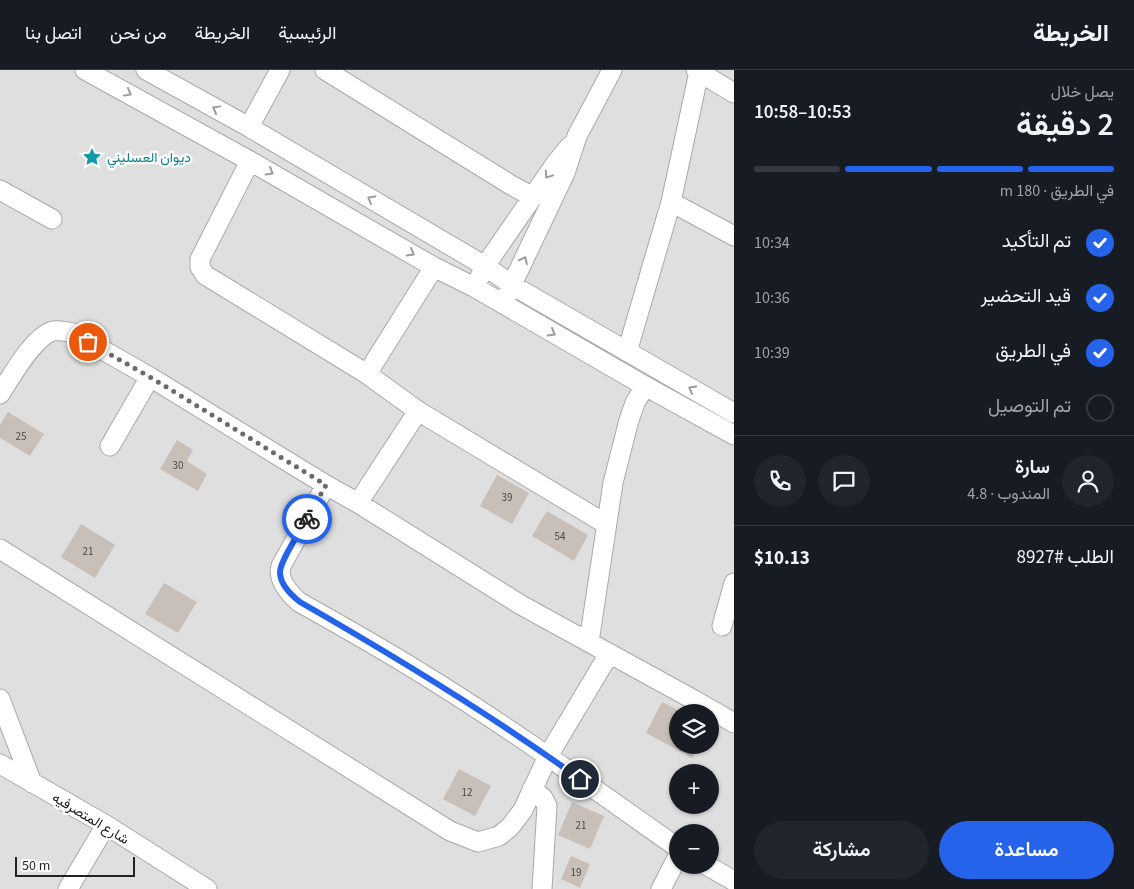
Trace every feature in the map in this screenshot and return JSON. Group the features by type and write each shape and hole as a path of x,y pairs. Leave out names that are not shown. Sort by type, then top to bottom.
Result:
{"street":[{"path":"85,70 250,161 434,267 474,287 734,435"},
{"path":"146,70 249,127 485,266 512,285 734,413"},
{"path":"249,127 280,70"},
{"path":"324,70 533,197"},
{"path":"474,287 485,266 556,163 577,136 612,70"},
{"path":"627,352 671,202 698,71 734,94"},
{"path":"503,304 565,173 577,136"},
{"path":"250,161 200,259 200,267 205,275 367,374 418,411 606,524"},
{"path":"0,190 52,219"},
{"path":"671,202 734,236"},
{"path":"367,374 434,267"},
{"path":"0,394 34,344 44,335 61,330 73,332 358,503 521,605 696,701 734,724"},
{"path":"110,446 150,377"},
{"path":"589,642 613,483 626,430 635,403 645,386"},
{"path":"358,503 418,411"},
{"path":"326,485 281,566 280,576 292,596 428,677 548,756 669,842"},
{"path":"0,549 450,831 478,842 499,836 510,827 523,810 548,756 609,654"},
{"path":"722,626 734,582"},
{"path":"0,699 32,783"},
{"name":"شارع المتصرفيه","path":"0,764 106,825 208,889"},
{"path":"532,789 543,798 546,806 542,889"},
{"path":"68,889 106,825"},
{"path":"719,872 734,881"},
{"path":"661,889 669,873"}],"shaded area":[{"path":"0,70 734,70 734,889 0,889"}],"building":[{"path":"8,412 44,434 30,456 0,438 0,425"},
{"path":"177,440 193,450 187,461 207,474 198,491 160,469"},
{"path":"497,475 529,493 512,524 480,506"},
{"path":"547,511 588,535 574,561 532,536"},
{"path":"81,524 115,545 95,578 61,557"},
{"path":"164,583 197,602 178,633 145,614"},
{"path":"662,702 669,706 669,746 646,733"},
{"path":"685,754 694,754 692,758"},
{"path":"459,769 491,786 475,816 443,799"},
{"path":"572,802 604,816 590,849 558,835"},
{"path":"571,856 590,864 580,888 561,879"}],"way so far":[{"path":"88,342 150,377 326,485 307,519"}],"place":[{"name":"ديوان العسليني","path":"92,157"}],"route":[{"path":"307,519 280,570 280,576 292,596 450,691 580,779"}]}
